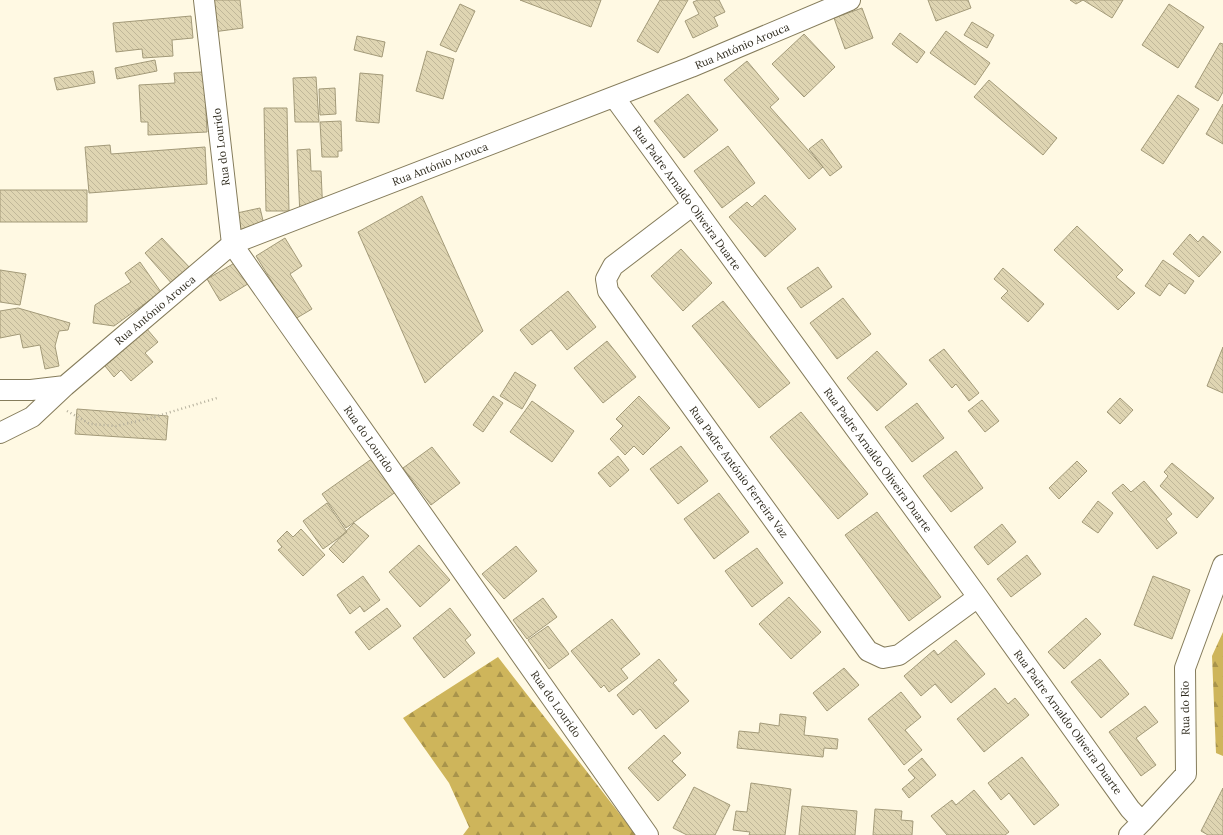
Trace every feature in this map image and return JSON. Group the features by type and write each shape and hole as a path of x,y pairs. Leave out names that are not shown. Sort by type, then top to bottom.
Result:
{"street":[{"name":"Rua do Lourido","path":"204,0 232,244 648,835"},
{"name":"Rua António Arouca","path":"0,433 32,417 65,386 232,244 691,67 850,0"},
{"name":"Rua Padre Arnaldo Oliveira Duarte","path":"614,97 978,597 1130,809 1135,829"},
{"name":"Rua Padre António Ferreira Vaz","path":"693,205 613,266 606,279 608,291 868,651 883,658 899,655 978,597"},
{"path":"0,390 32,390 65,386"},
{"name":"Rua do Rio","path":"1135,829 1186,774 1185,668 1223,565"}],"path":[{"path":"50,400 90,424 116,426 151,418 218,398"}],"green space":[{"path":"1223,632 1223,756 1216,753 1212,656"},
{"path":"498,657 636,835 463,835 469,827 449,783 403,718"}],"building":[{"path":"209,0 240,0 243,28 213,32"},
{"path":"520,0 601,0 591,27"},
{"path":"660,0 688,0 658,53 637,41"},
{"path":"698,0 719,0 725,12 714,17 718,26 693,38 685,21 699,14 693,2"},
{"path":"928,0 968,0 971,8 936,21"},
{"path":"1070,0 1083,0 1076,4"},
{"path":"1083,0 1123,0 1112,18"},
{"path":"460,4 475,11 456,52 440,45"},
{"path":"1169,4 1204,27 1178,68 1142,45"},
{"path":"862,8 873,38 845,49 834,18"},
{"path":"191,16 193,38 172,40 173,56 143,58 142,49 116,52 113,23"},
{"path":"972,22 994,35 987,48 964,35"},
{"path":"946,31 990,63 975,85 930,53"},
{"path":"900,33 925,52 917,63 892,44"},
{"path":"804,34 835,67 804,97 772,64"},
{"path":"357,36 385,42 382,57 354,50"},
{"path":"1220,43 1223,44 1223,92 1218,101 1195,87"},
{"path":"427,51 454,59 443,99 416,91"},
{"path":"155,60 157,71 117,79 115,68"},
{"path":"747,61 779,99 770,107 823,167 809,179 724,80"},
{"path":"93,71 95,83 57,90 54,78"},
{"path":"204,72 207,132 148,135 148,122 141,122 139,85 175,83 174,73"},
{"path":"360,73 383,75 379,123 356,121"},
{"path":"316,77 319,122 295,122 293,78"},
{"path":"989,80 1057,138 1043,155 974,97"},
{"path":"335,88 336,114 320,115 319,89"},
{"path":"688,94 718,130 684,158 654,121"},
{"path":"1178,95 1199,109 1163,164 1141,150"},
{"path":"1223,104 1223,144 1206,134"},
{"path":"264,108 287,108 289,211 266,211"},
{"path":"341,121 342,151 338,151 338,157 322,157 320,122"},
{"path":"822,139 842,167 830,176 809,149"},
{"path":"110,145 111,154 205,147 207,184 89,193 85,147"},
{"path":"728,146 755,183 722,208 694,171"},
{"path":"310,149 311,171 321,171 323,215 300,216 297,150"},
{"path":"0,190 87,190 87,222 0,222"},
{"path":"765,195 796,229 765,257 729,217 747,202 752,207"},
{"path":"422,196 483,331 425,383 358,232"},
{"path":"260,208 266,233 243,239 237,213"},
{"path":"1077,226 1123,270 1116,277 1135,293 1118,310 1054,250"},
{"path":"1190,234 1198,242 1203,236 1221,252 1199,277 1173,254"},
{"path":"162,238 191,269 173,285 145,253"},
{"path":"285,238 302,266 290,274 312,309 295,319 256,256"},
{"path":"681,249 712,283 683,311 651,276"},
{"path":"1163,260 1194,281 1185,294 1169,283 1160,296 1145,286"},
{"path":"238,261 251,282 220,301 207,279"},
{"path":"140,262 161,292 114,326 93,323 95,305 131,282 125,273"},
{"path":"818,267 832,287 801,308 787,288"},
{"path":"1003,268 1044,304 1028,322 1001,298 1008,291 994,279"},
{"path":"0,270 26,274 20,305 0,302"},
{"path":"568,291 596,327 567,350 551,330 532,345 520,330"},
{"path":"843,298 871,334 837,359 810,323"},
{"path":"723,301 790,383 759,408 692,326"},
{"path":"18,308 70,323 68,330 59,331 55,346 59,366 45,369 40,345 23,348 20,334 0,338 0,311"},
{"path":"147,329 158,342 145,353 153,362 131,381 121,370 114,377 105,366"},
{"path":"607,341 636,377 603,403 574,368"},
{"path":"1223,347 1223,393 1207,386"},
{"path":"944,349 979,393 969,401 956,384 952,388 929,360"},
{"path":"877,351 907,384 877,411 847,378"},
{"path":"515,372 536,385 522,409 500,396"},
{"path":"493,396 503,403 483,432 473,425"},
{"path":"639,396 670,428 643,455 634,446 625,455 610,439 623,426 616,419"},
{"path":"1120,398 1133,410 1120,424 1107,412"},
{"path":"982,400 999,421 985,432 968,411"},
{"path":"532,401 574,431 552,462 510,432"},
{"path":"917,403 944,438 912,462 885,427"},
{"path":"77,409 168,416 166,440 75,434"},
{"path":"801,412 868,494 838,519 770,437"},
{"path":"681,446 708,481 678,504 650,469"},
{"path":"432,447 460,483 431,505 403,468"},
{"path":"956,451 983,488 951,512 923,476"},
{"path":"618,456 629,470 610,487 598,473"},
{"path":"373,458 397,491 346,528 322,494"},
{"path":"1077,461 1087,471 1059,499 1049,488"},
{"path":"1172,463 1214,498 1197,518 1160,486 1168,476 1164,472"},
{"path":"1144,481 1172,514 1166,519 1177,533 1157,549 1112,493 1123,484 1131,492"},
{"path":"719,493 749,532 714,559 684,519"},
{"path":"1098,501 1113,513 1098,533 1082,522"},
{"path":"327,503 347,532 323,549 303,521"},
{"path":"877,512 941,597 909,621 845,535"},
{"path":"354,523 369,536 343,563 329,549"},
{"path":"1002,524 1016,542 988,565 974,547"},
{"path":"301,529 325,555 303,576 278,550 282,547 277,541 287,531 293,537"},
{"path":"419,545 450,580 420,607 389,572"},
{"path":"516,546 537,571 504,599 482,574"},
{"path":"757,548 783,583 752,607 725,571"},
{"path":"1027,555 1041,574 1011,597 997,579"},
{"path":"363,576 380,600 364,612 360,606 350,614 337,595"},
{"path":"1153,576 1190,590 1172,639 1134,625"},
{"path":"789,597 821,632 791,659 759,624"},
{"path":"543,598 557,617 527,639 513,620"},
{"path":"387,608 401,626 369,650 355,632"},
{"path":"450,608 471,635 465,640 475,653 444,678 413,638"},
{"path":"1086,618 1101,634 1064,669 1048,652"},
{"path":"612,619 640,654 621,669 628,678 609,692 604,685 601,688 571,651"},
{"path":"548,626 569,654 549,669 528,640"},
{"path":"956,640 985,674 951,703 935,684 921,696 904,676 934,650 938,655"},
{"path":"659,659 677,680 673,683 689,701 656,729 640,709 633,715 617,695"},
{"path":"1100,659 1129,694 1101,718 1071,682"},
{"path":"844,668 859,685 827,711 813,693"},
{"path":"995,688 1008,704 1015,698 1029,715 984,752 957,719"},
{"path":"901,692 921,717 905,730 922,750 904,765 868,719"},
{"path":"1145,706 1158,722 1136,738 1156,765 1141,776 1109,732"},
{"path":"780,714 806,717 804,735 838,739 837,749 824,748 823,757 737,748 739,731 759,733 760,723 779,726"},
{"path":"664,735 681,753 672,761 686,775 658,801 628,768"},
{"path":"1022,757 1059,805 1034,825 1009,793 1001,800 988,783"},
{"path":"922,758 936,775 909,798 902,789 915,778 908,770"},
{"path":"751,783 791,789 785,835 749,835 750,832 733,830 736,811 747,812"},
{"path":"694,787 730,805 715,835 687,835 673,828"},
{"path":"1223,788 1223,835 1208,835 1201,831"},
{"path":"974,790 1009,832 1005,835 947,835 931,816 952,800 956,805"},
{"path":"802,806 857,811 855,835 799,835"},
{"path":"875,809 902,811 901,820 913,821 912,835 873,835"}]}
